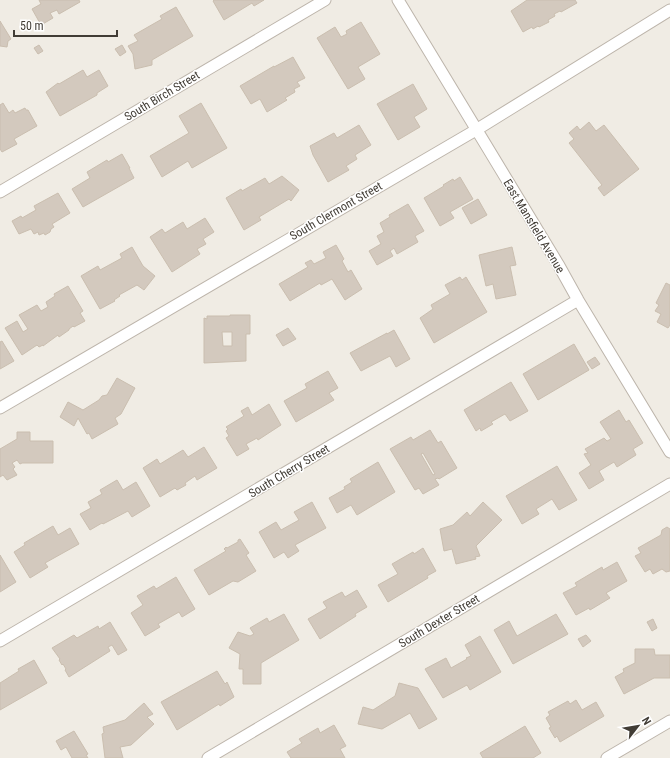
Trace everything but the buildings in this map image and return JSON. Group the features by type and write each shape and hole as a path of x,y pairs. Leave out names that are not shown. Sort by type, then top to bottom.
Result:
{"street":[{"name":"South Birch Street","path":"0,192 325,0"},
{"name":"East Mansfield Avenue","path":"398,0 670,452"},
{"name":"South Clermont Street","path":"0,408 476,130 670,10"},
{"name":"South Cherry Street","path":"0,641 578,300"},
{"name":"South Dexter Street","path":"208,758 670,484"},
{"path":"607,758 670,721"}]}
